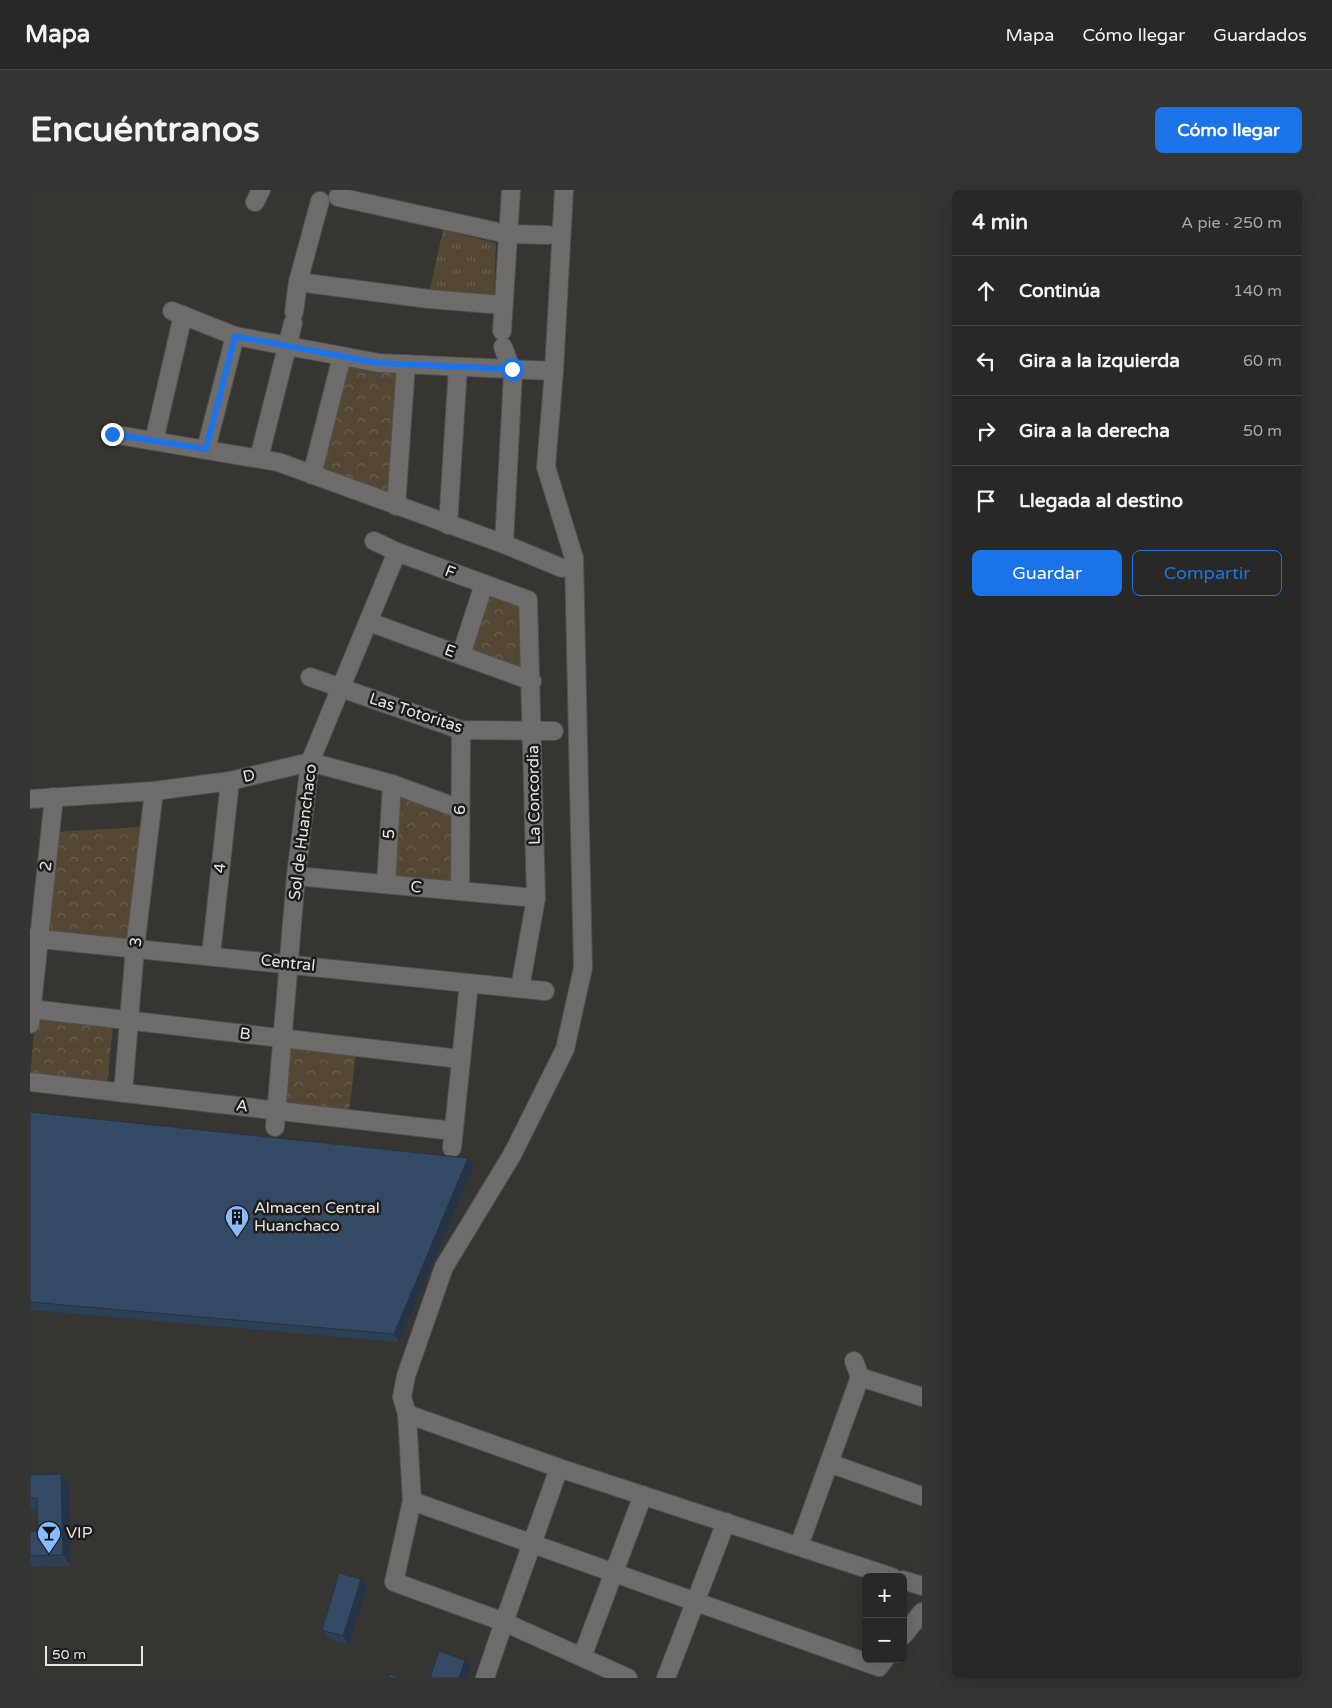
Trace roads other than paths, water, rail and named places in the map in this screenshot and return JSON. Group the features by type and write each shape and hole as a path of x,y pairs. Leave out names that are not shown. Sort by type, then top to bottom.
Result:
{"street":[{"path":"504,544 513,373 502,339 511,190"},
{"path":"564,190 554,371 546,467 574,558 583,968 565,1049 512,1155 444,1267 406,1376 402,1397 407,1414 412,1501 394,1582 504,1622 628,1678"},
{"path":"259,458 294,318 298,282 316,195 330,202 339,194 507,234 548,235"},
{"path":"298,282 429,299 503,305"},
{"path":"154,441 178,313 235,336 379,363 554,371"},
{"path":"206,449 235,336"},
{"path":"312,475 342,356"},
{"path":"396,506 406,364"},
{"path":"448,525 458,367"},
{"path":"112,434 278,462 504,544 562,568"},
{"name":"F","path":"374,541 397,552 528,600"},
{"name":"Sol de Huanchaco","path":"276,1119 296,876 310,762 397,552"},
{"path":"461,655 484,584"},
{"name":"La Concordia","path":"520,988 536,898 532,681 528,600"},
{"name":"E","path":"369,622 532,681"},
{"name":"Las Totoritas","path":"310,677 461,730 554,731"},
{"name":"6","path":"460,891 461,730"},
{"name":"D","path":"30,799 154,791 230,781 310,762 392,784 460,809"},
{"name":"4","path":"211,955 230,781"},
{"name":"5","path":"386,884 392,784"},
{"name":"3","path":"123,1093 135,948 154,791"},
{"name":"2","path":"31,1016 34,938 54,797"},
{"name":"C","path":"296,876 536,898"},
{"name":"Central","path":"34,938 545,991"},
{"path":"452,1148 469,983"},
{"name":"B","path":"31,1016 129,1020 460,1059"},
{"name":"A","path":"30,1082 123,1093 276,1119 453,1131"},
{"path":"799,1546 860,1377 854,1361"},
{"path":"860,1377 922,1398"},
{"path":"407,1414 559,1468 880,1573"},
{"path":"829,1464 922,1496"},
{"path":"485,1678 559,1468"},
{"path":"582,1657 643,1495"},
{"path":"412,1501 533,1542 862,1661"},
{"path":"666,1678 726,1522"},
{"path":"907,1581 922,1586"},
{"path":"907,1631 922,1612"},
{"path":"868,1663 879,1667 882,1663"}],"place":[{"name":"Almacen Central Huanchaco","path":"237,1238"},
{"name":"VIP","path":"49,1554"}]}
